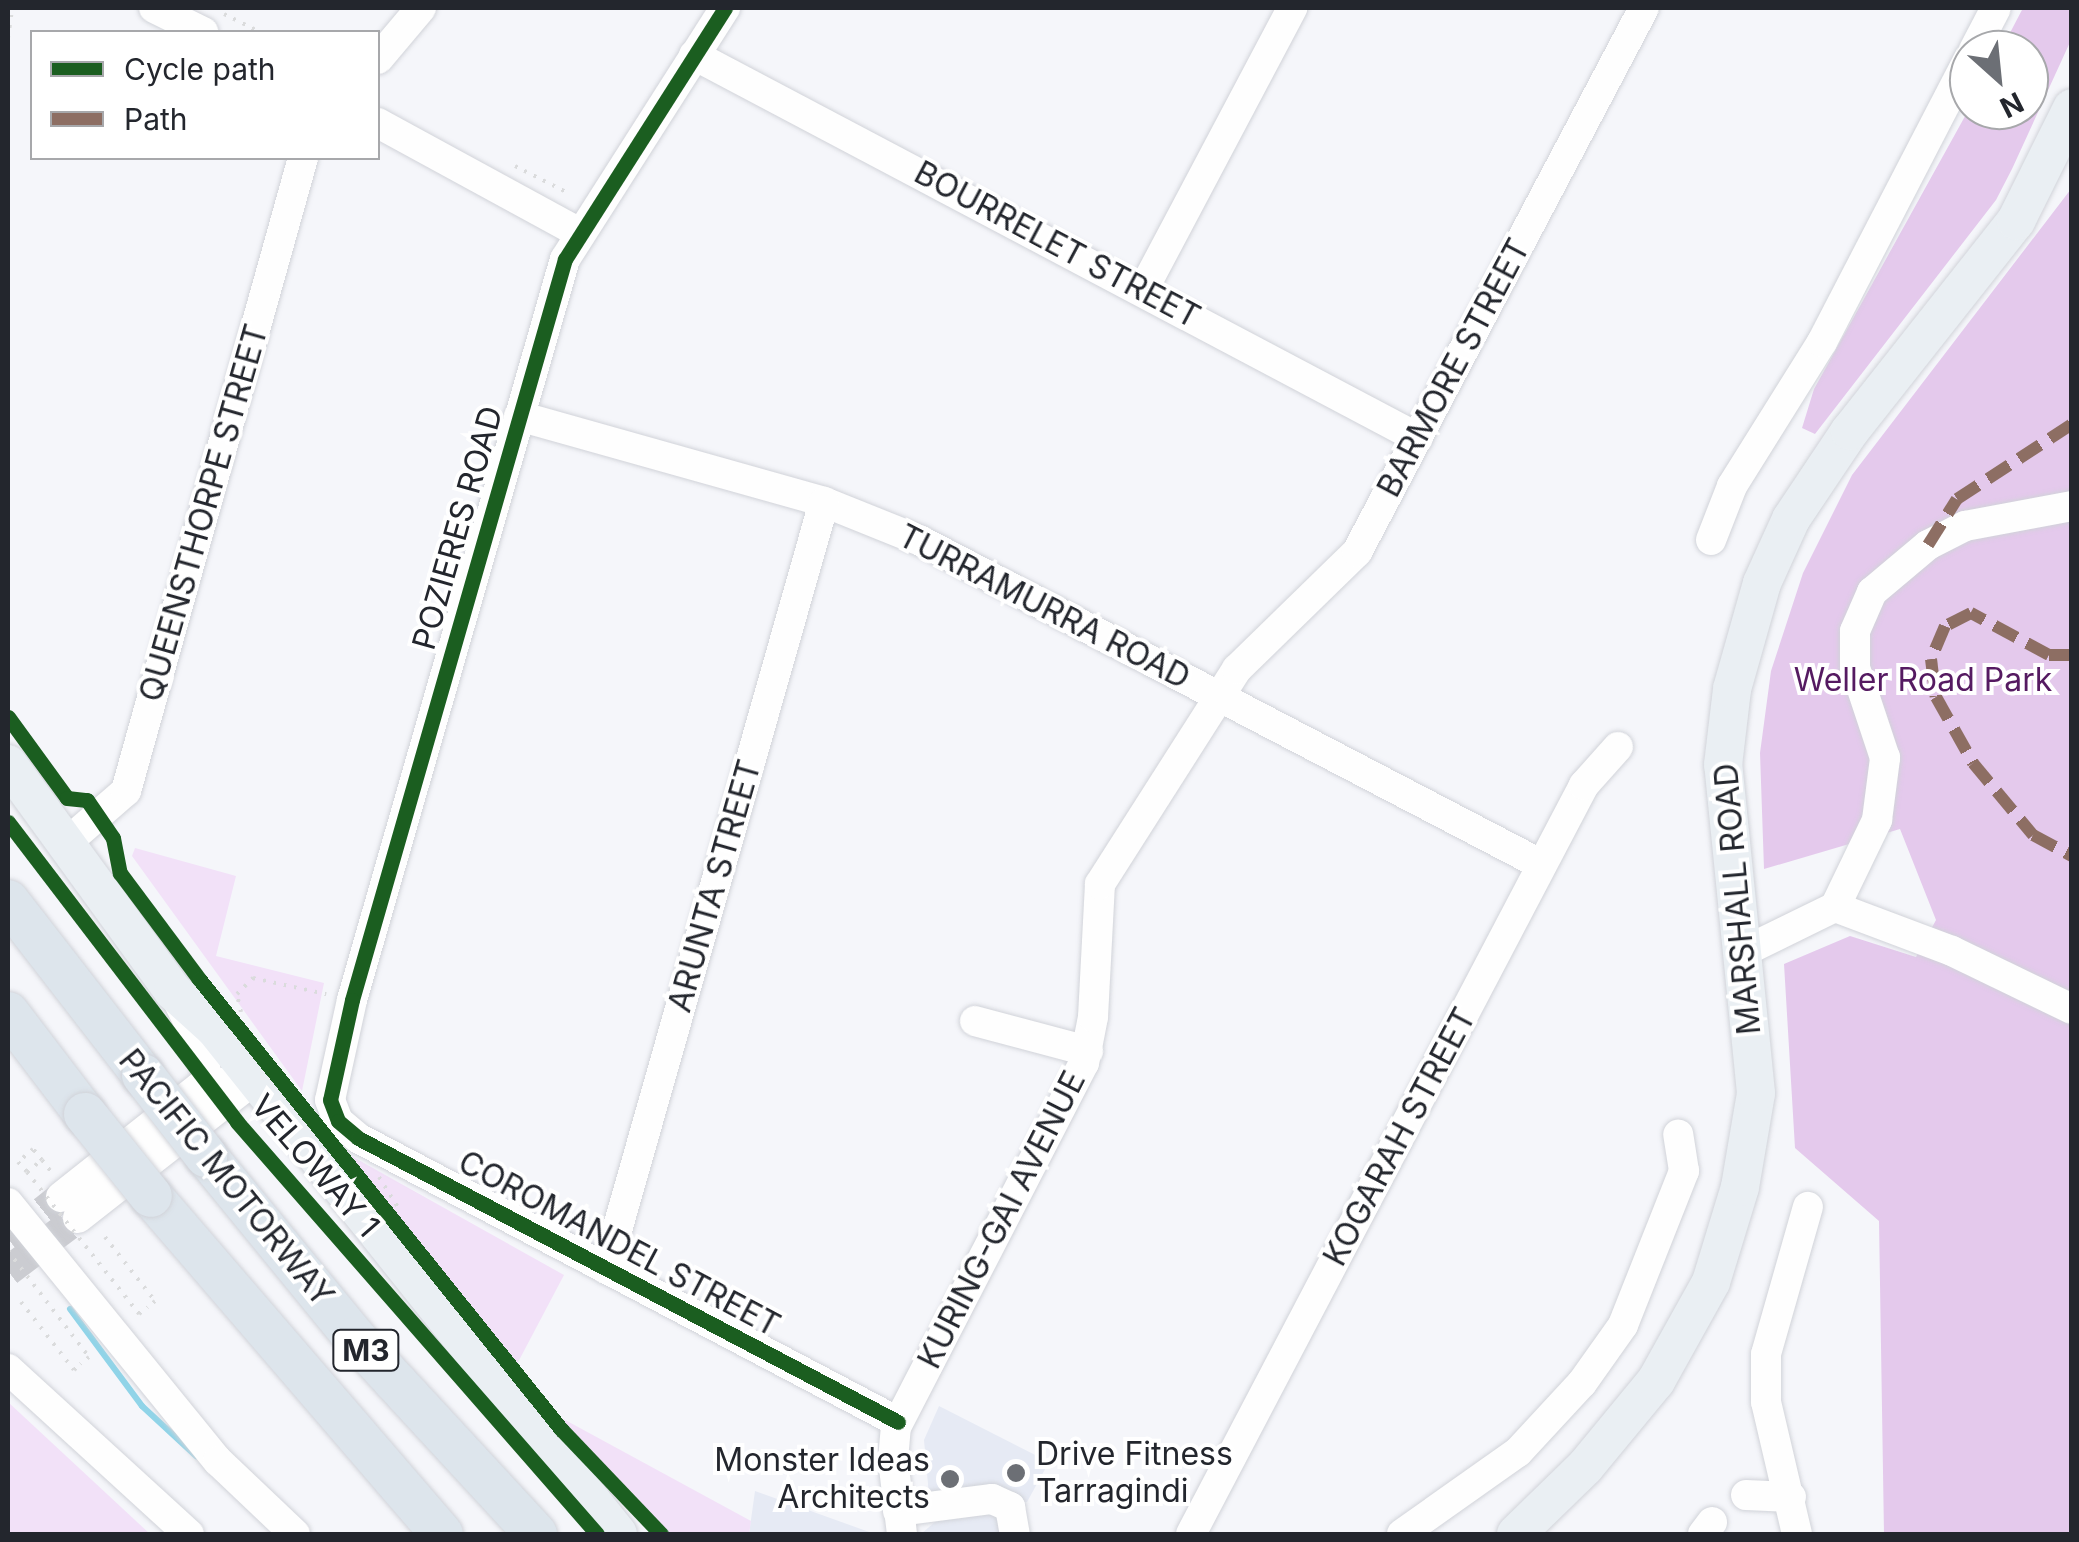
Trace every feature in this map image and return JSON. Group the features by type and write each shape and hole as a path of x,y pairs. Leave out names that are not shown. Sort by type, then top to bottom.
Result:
{"highway":[{"name":"PACIFIC MOTORWAY","path":"8,901 206,1156 354,1338 536,1534"},
{"name":"PACIFIC MOTORWAY","path":"8,1013 151,1196 442,1534"}],"main road":[{"name":"MARSHALL ROAD","path":"1516,1534 1585,1466 1656,1381 1711,1282 1740,1188 1756,1093 1724,766 1732,689 1762,583 1791,519 1850,431 2016,221 2072,108"},
{"path":"8,764 173,991 208,1020 618,1534"}],"street":[{"path":"154,8 198,30"},
{"path":"380,57 422,8"},
{"name":"POZIERES ROAD","path":"330,1100 332,1070 519,416 578,232 725,8"},
{"path":"1143,290 1292,8"},
{"name":"BARMORE STREET","path":"1220,696 1243,661 1349,564 1644,8"},
{"name":"BOURRELET STREET","path":"694,55 1418,438"},
{"path":"1711,540 1732,486 1822,342 1949,98"},
{"path":"380,124 578,232"},
{"name":"QUEENSTHORPE STREET","path":"65,844 126,790 302,160"},
{"name":"TURRAMURRA ROAD","path":"519,416 824,502 920,541 1542,864"},
{"name":"ARUNTA STREET","path":"606,1270 824,502"},
{"path":"1742,952 1835,906 1884,798 1885,758 1855,668 1855,631 1872,592 1928,545 1965,526 2072,506"},
{"name":"KURING-GAI AVENUE","path":"900,1522 892,1460 898,1422 1088,1050 1100,884 1220,696"},
{"name":"KOGARAH STREET","path":"1191,1534 1542,864 1589,778 1618,747"},
{"path":"1835,906 1952,950 2072,1008"},
{"path":"173,991 202,1048 208,1082"},
{"path":"975,1021 1088,1050"},
{"path":"64,1197 208,1082 253,1079"},
{"path":"64,1197 253,1079"},
{"name":"COROMANDEL STREET","path":"330,1100 343,1126 376,1147 898,1422"},
{"path":"1402,1534 1518,1452 1582,1383 1623,1325 1684,1171 1678,1134"},
{"path":"8,1203 206,1447 296,1534"},
{"path":"1798,1534 1766,1402 1766,1354 1808,1207"},
{"path":"8,1369 189,1534"},
{"path":"1746,1496 1791,1496"},
{"path":"900,1522 992,1499 1012,1510 1015,1534"}],"path":[{"path":"8,38 12,8"},
{"path":"211,8 256,30"},
{"path":"242,1024 237,994 252,978 327,994"},
{"path":"224,1010 242,1024"},
{"path":"376,1147 380,1183 402,1212"},
{"path":"64,1197 33,1150 18,1162 139,1314 155,1301 105,1236"},
{"path":"27,1172 42,1160"},
{"path":"356,1172 405,1232"},
{"path":"8,1251 89,1357 74,1370 21,1302"}],"shaded area":[{"path":"135,848 236,876 216,956 324,983 302,1091 132,856"},
{"path":"346,1153 564,1275 516,1366"},
{"path":"8,1402 150,1534 8,1534"},
{"path":"939,1406 1049,1462 1027,1502 929,1495 924,1440"},
{"path":"556,1415 751,1521 749,1534 669,1534"},
{"path":"755,1491 872,1533 872,1534 749,1534"},
{"path":"993,1512 1003,1534 921,1534 943,1515"}],"green space":[{"path":"2023,8 2071,8 2071,40 2049,88 2049,30 2011,30"},
{"path":"1957,130 2030,130 1996,200 1815,434 1802,428 1814,389"},
{"name":"Weller Road Park","path":"2071,189 2071,1534 1884,1534 1879,1221 1795,1148 1784,964 1850,936 1916,957 1936,920 1900,829 1764,869 1760,753 1771,671 1803,573 1852,475"}],"waterway":[{"path":"70,1309 142,1406 196,1456"}],"tunnel":[{"path":"8,1239 61,1197"},
{"path":"8,1271 78,1218"}],"marked path":[{"path":"1928,545 1957,499 2072,424"},
{"path":"2072,655 2049,655 1971,613 1945,626 1931,659 1936,697 1973,763 2033,835 2072,856"}],"cycle path":[{"path":"725,8 565,259 352,1000 330,1100 338,1121 358,1138 898,1422"},
{"name":"VELOWAY 1","path":"8,717 67,798 87,800 113,838 120,873 199,979 561,1429 661,1534"},
{"name":"VELOWAY 1","path":"8,822 237,1122 597,1534"}],"place":[{"name":"Drive Fitness Tarragindi","path":"1016,1473"},
{"name":"Monster Ideas Architects","path":"950,1479"}]}
